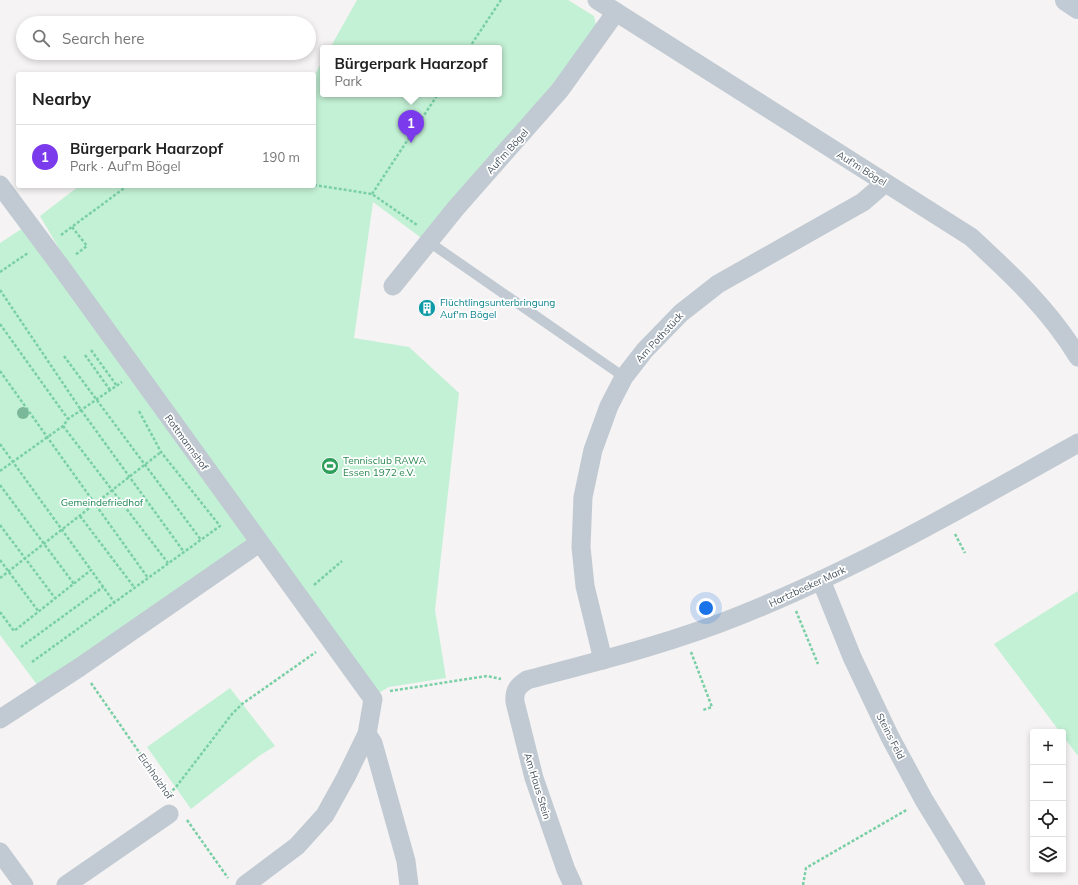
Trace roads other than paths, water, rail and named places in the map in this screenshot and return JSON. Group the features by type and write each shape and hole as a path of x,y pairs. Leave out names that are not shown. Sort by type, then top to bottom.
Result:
{"main road":[{"path":"1066,0 1078,8"}],"street":[{"name":"Auf'm Bögel","path":"597,0 971,237 1021,282 1063,332 1078,357"},
{"name":"Auf'm Bögel","path":"393,286 456,208 560,90 616,12"},
{"name":"Am Pothstück","path":"603,660 585,586 581,547 583,497 593,450 609,406 624,377 645,350 681,313 718,284 863,202 885,183"},
{"name":"Rottmannshof","path":"0,186 61,267 373,699 367,734"},
{"name":"Hartzbeeker Mark","path":"518,686 527,680 673,640 733,618 821,580 968,505 1078,443"},
{"path":"0,719 80,667 259,543"},
{"name":"Steins Feld","path":"821,580 852,657 890,737 924,800 976,885"},
{"name":"Am Haus Stein","path":"518,686 514,693 515,702 534,778 566,870 573,885"},
{"path":"237,882 297,846 325,815 367,734"},
{"path":"367,734 373,743 406,862 406,884"},
{"name":"Eichholzhof","path":"66,885 175,809"},
{"path":"0,852 24,885"}],"lane":[{"path":"431,239 624,377"}],"place":[{"name":"Bürgerpark Haarzopf","path":"411,143"},
{"name":"Flüchtlingsunterbringung Auf'm Bögel","path":"427,308"},
{"name":"Tennisclub RAWA Essen 1972 e.V.","path":"330,466"}],"park label":[{"name":"Gemeindefriedhof","path":"102,502"}]}
